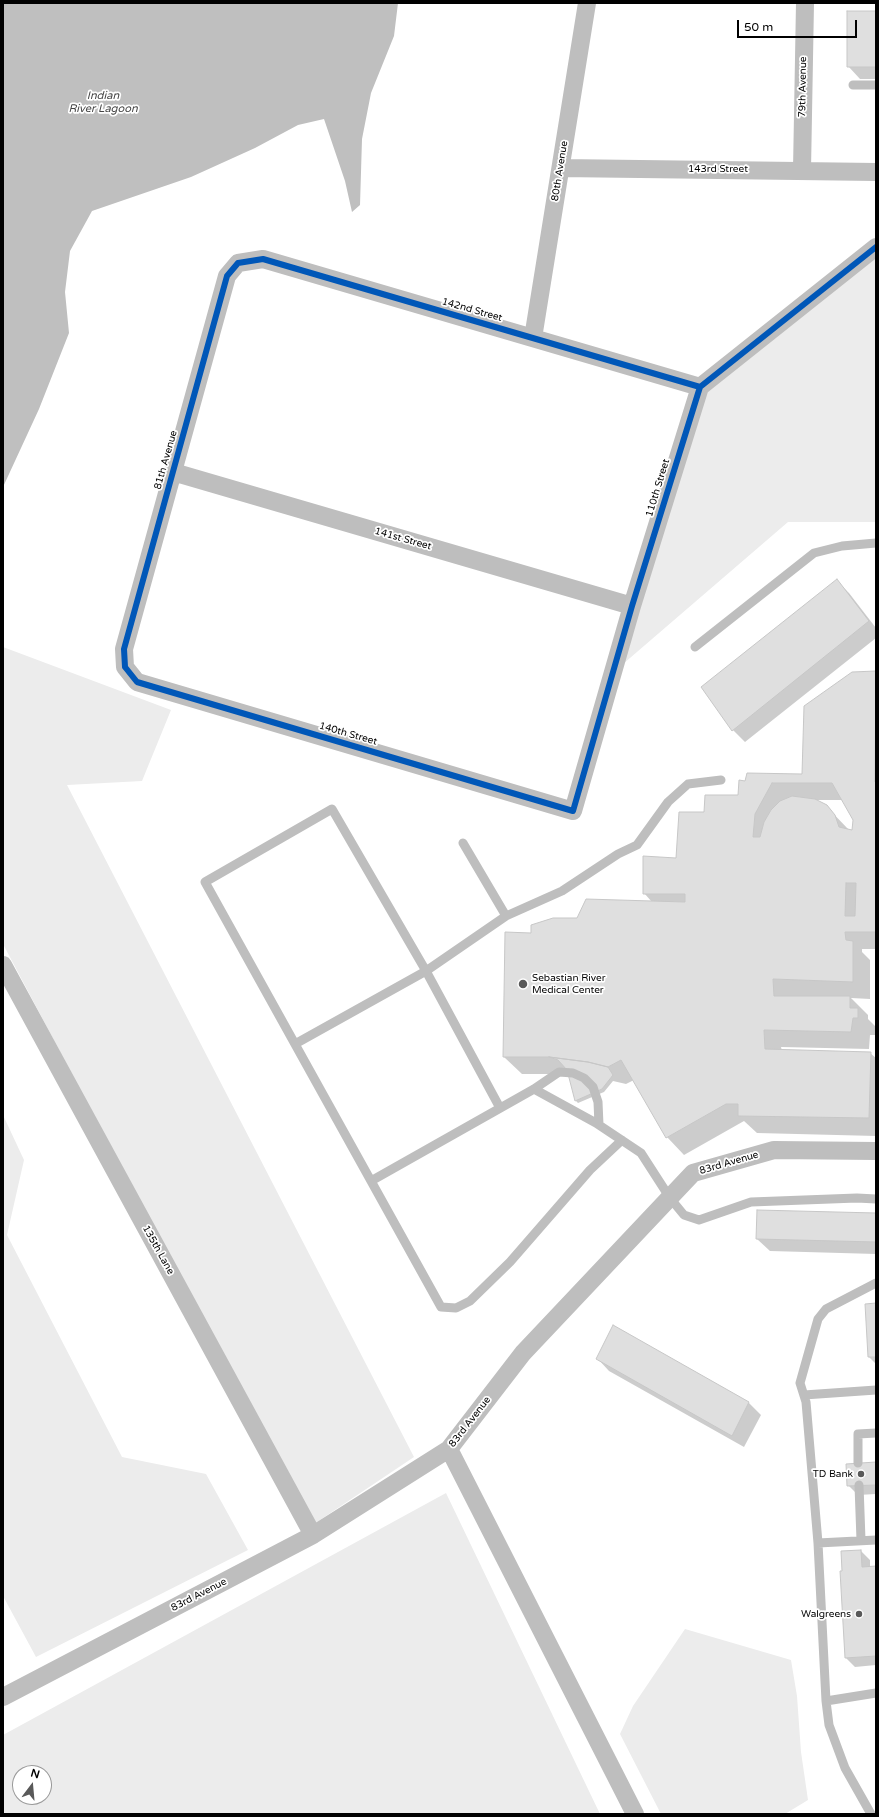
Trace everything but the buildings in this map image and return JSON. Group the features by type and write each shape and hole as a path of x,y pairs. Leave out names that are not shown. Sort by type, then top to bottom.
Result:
{"street":[{"name":"80th Avenue","path":"533,338 587,3"},
{"name":"79th Avenue","path":"802,170 805,3"},
{"name":"143rd Street","path":"561,168 876,172"},
{"path":"700,388 876,247"},
{"name":"142nd Street","path":"238,263 263,259 700,388"},
{"name":"81th Avenue","path":"125,667 124,649 227,276 238,263"},
{"name":"110th Street","path":"573,811 632,606 700,388"},
{"name":"141st Street","path":"173,472 632,606"},
{"name":"140th Street","path":"125,667 137,682 573,811"},
{"name":"135th Lane","path":"3,965 313,1536"},
{"name":"83rd Avenue","path":"3,1697 313,1536 449,1449 523,1352 693,1173 774,1150 876,1151"},
{"path":"449,1449 635,1814"}],"lane":[{"path":"854,85 876,85"},
{"path":"695,647 814,553 842,546 876,543"},
{"path":"295,1044 426,971 506,916 562,891 618,854 637,845 668,802 688,784 721,780"},
{"path":"500,1108 426,971 332,808 204,882 441,1308 456,1308 470,1301 510,1262 590,1170 622,1140"},
{"path":"463,843 506,916"},
{"path":"370,1181 534,1089 559,1072 573,1073 584,1078 593,1087 598,1102 599,1125"},
{"path":"534,1089 599,1125 641,1152 670,1198 684,1215 699,1220 751,1202 857,1198 876,1199"},
{"path":"871,1814 845,1768 829,1725 826,1701 818,1543 804,1395 800,1383 818,1319 826,1309 876,1283"},
{"path":"804,1395 876,1390"},
{"path":"858,1463 858,1434 876,1433"},
{"path":"859,1485 861,1540"},
{"path":"818,1543 876,1540"},
{"path":"826,1701 876,1693"}],"shaded area":[{"path":"876,256 876,522 788,522 623,664 696,393"},
{"path":"3,647 171,710 142,781 67,785 414,1457 311,1526 3,944"},
{"path":"3,1115 24,1160 7,1235 122,1457 206,1474 248,1550 36,1657 3,1596"},
{"path":"446,1493 600,1814 3,1814 3,1735"},
{"path":"685,1629 791,1660 797,1696 801,1752 808,1800 785,1814 661,1814 620,1734 633,1706"}],"water":[{"name":"Indian River Lagoon","path":"3,3 398,3 394,36 371,93 362,139 360,205 352,212 345,181 324,119 298,125 255,148 191,177 92,211 70,251 65,292 69,333 39,409 3,487"}],"cycle path":[{"path":"700,387 263,259 238,263 227,276 124,649 125,667 137,682 573,811 632,606 700,387 876,247"}],"place":[{"name":"Sebastian River Medical Center","path":"523,984"},
{"name":"TD Bank","path":"861,1474"},
{"name":"Walgreens","path":"859,1614"}]}
